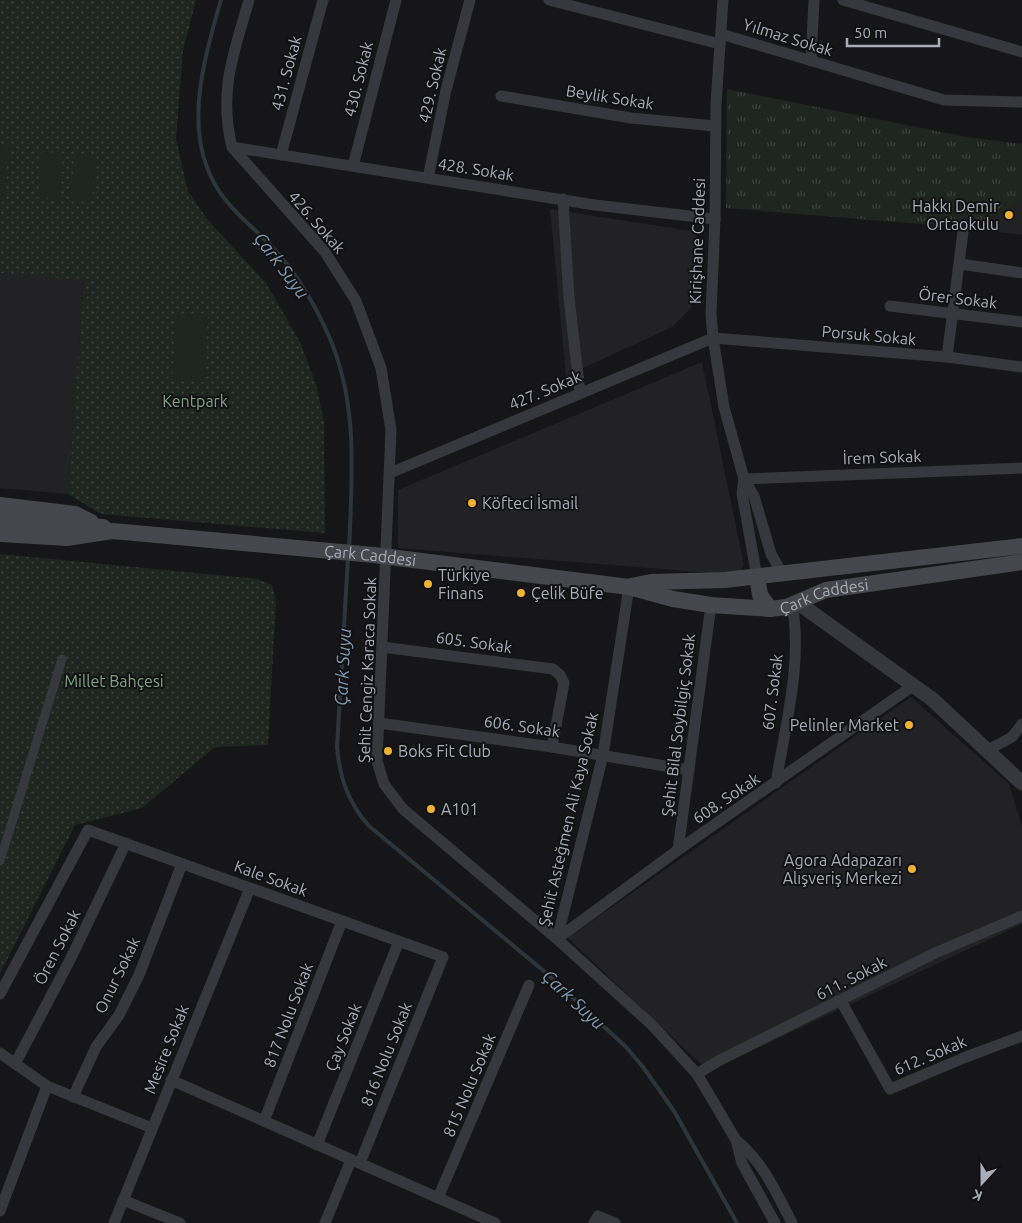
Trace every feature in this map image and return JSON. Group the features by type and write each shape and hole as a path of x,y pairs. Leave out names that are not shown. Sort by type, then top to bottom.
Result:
{"main road":[{"path":"0,504 75,514 104,528"},
{"name":"Çark Caddesi","path":"0,520 104,528 381,556 629,587 673,599 711,605 770,608 795,603 826,590 1022,562"},
{"name":"Çark Caddesi","path":"0,534 67,538 104,528"},
{"name":"Çark Caddesi","path":"629,587 651,582 757,577 1022,546"},
{"path":"782,573 795,585 795,603"},
{"path":"757,577 760,594 770,608"}],"street":[{"name":"426. Sokak","path":"249,0 226,83 226,124 232,147 325,252 356,301 381,368 391,430 390,473"},
{"name":"431. Sokak","path":"280,154 323,0"},
{"name":"430. Sokak","path":"353,166 396,0"},
{"name":"429. Sokak","path":"428,178 446,90 470,0"},
{"name":"Yılmaz Sokak","path":"549,0 589,6 811,61 944,100 1022,102"},
{"name":"Kirişhane Caddesi","path":"723,0 716,126 711,314 713,338 724,407 744,479 754,496 771,554 782,573"},
{"path":"811,61 814,0"},
{"path":"843,0 1022,52"},
{"path":"885,12 888,0"},
{"name":"Beylik Sokak","path":"501,96 631,118 716,126"},
{"name":"428. Sokak","path":"232,147 563,199 715,219"},
{"path":"563,199 569,298 580,393"},
{"path":"947,357 963,232"},
{"path":"960,264 1022,273"},
{"name":"Örer Sokak","path":"890,306 1022,322"},
{"name":"427. Sokak","path":"390,473 713,338"},
{"name":"Porsuk Sokak","path":"713,338 947,357 1022,367"},
{"name":"İrem Sokak","path":"744,479 1022,468"},
{"name":"Şehit Cengiz Karaca Sokak","path":"390,473 381,556 382,646 377,761 384,784 403,809 557,939 652,1025 697,1074 736,1140"},
{"name":"Kirişhane Caddesi","path":"744,479 742,494 757,577"},
{"name":"Şehit Asteğmen Ali Kaya Sokak","path":"557,939 603,755 629,587"},
{"path":"795,603 914,685 988,750 1022,783"},
{"name":"607. Sokak","path":"776,783 793,675 796,623 795,603"},
{"name":"Şehit Bilal Soybilgiç Sokak","path":"678,850 711,605"},
{"name":"605. Sokak","path":"382,646 553,669 560,675 564,683 552,747"},
{"path":"0,861 62,659"},
{"name":"608. Sokak","path":"557,939 678,850 914,685"},
{"path":"988,750 1012,737 1022,726 1022,719"},
{"name":"606. Sokak","path":"379,723 552,747 689,770"},
{"name":"Kale Sokak","path":"0,994 88,830 443,957"},
{"name":"Ören Sokak","path":"15,1064 70,960 126,844"},
{"name":"Onur Sokak","path":"73,1097 96,1047 119,1015 139,974 182,864"},
{"name":"Mesire Sokak","path":"114,1223 250,888"},
{"name":"611. Sokak","path":"697,1074 718,1061 935,954 1022,916"},
{"name":"817 Nolu Sokak","path":"264,1121 342,921"},
{"name":"Çay Sokak","path":"317,1145 400,941"},
{"name":"816 Nolu Sokak","path":"324,1223 356,1162 443,957"},
{"name":"815 Nolu Sokak","path":"438,1198 529,985"},
{"name":"612. Sokak","path":"841,1001 890,1090 966,1056 1022,1036"},
{"path":"0,1053 47,1086 152,1128"},
{"path":"171,1080 495,1223"},
{"path":"0,1211 47,1086"},
{"path":"736,1140 742,1163 774,1223"},
{"path":"736,1140 753,1154 765,1170 792,1223"},
{"path":"123,1200 180,1223"},
{"path":"596,1219 615,1223"}],"shaded area":[{"name":"Hakkı Demir Ortaokulu","path":"1022,202 1022,235 970,228"},
{"path":"550,209 697,232 691,308 672,327 566,376"},
{"path":"0,273 84,279 68,494 0,488"},
{"path":"702,362 744,565 737,575 398,548 398,490"},
{"path":"911,697 1009,784 1022,826 1022,924 708,1071 568,938"}],"green space":[{"name":"Kentpark","path":"0,0 196,0 183,50 176,139 188,191 207,219 266,283 300,342 316,384 324,422 325,533 101,514 68,494 84,280 0,273"},
{"path":"727,89 966,137 1022,144 1022,202 970,228 726,208"},
{"path":"0,146 10,147 0,217"},
{"path":"42,152 63,153 59,199 38,197"},
{"path":"74,155 95,157 92,202 71,200"},
{"path":"177,314 208,315 204,382 172,380"},
{"name":"Millet Bahçesi","path":"0,554 258,579 272,585 276,602 268,745 215,747 142,808 75,825 0,974"}],"waterway":[{"name":"Çark Suyu","path":"221,0 208,47 199,96 198,121 201,145 207,169 219,191 239,215 276,251 291,270 323,323 338,360 345,387 351,440 352,468 349,550"},
{"name":"Çark Suyu","path":"348,557 337,747 340,769 350,799 369,826 545,972 626,1047 643,1067 674,1111 737,1223"}],"place":[{"name":"Hakkı Demir Ortaokulu","path":"1009,215"},
{"name":"Köfteci İsmail","path":"472,503"},
{"name":"Türkiye Finans","path":"428,584"},
{"name":"Çelik Büfe","path":"521,593"},
{"name":"Pelinler Market","path":"909,725"},
{"name":"Boks Fit Club","path":"388,751"},
{"name":"A101","path":"431,809"},
{"name":"Agora Adapazarı Alışveriş Merkezi","path":"912,869"}]}
